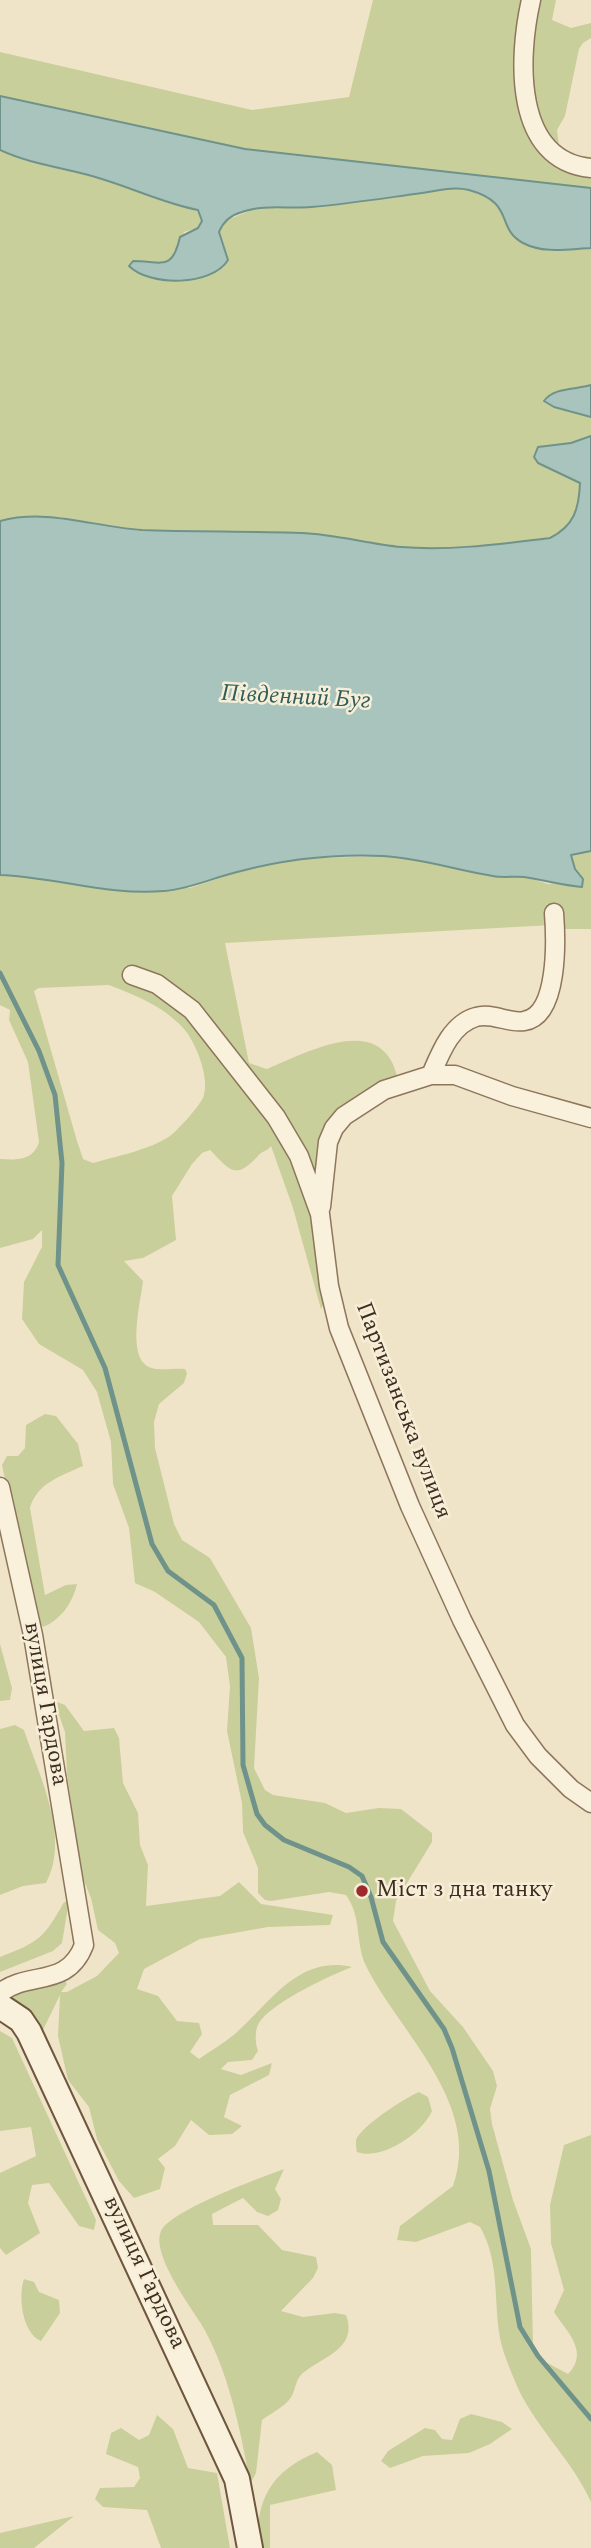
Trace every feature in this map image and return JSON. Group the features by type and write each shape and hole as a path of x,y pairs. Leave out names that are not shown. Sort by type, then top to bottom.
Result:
{"street":[{"path":"531,0 524,65 532,122 544,146 560,160 591,168"},
{"path":"431,1076 448,1041 465,1022 476,1017 489,1016 524,1021 538,1013 551,988 556,946 554,914"},
{"name":"Партизанська вулиця","path":"132,975 157,984 192,1010 276,1117 299,1156 320,1214 329,1286 340,1328 410,1506 462,1620 515,1725 531,1747 571,1789 591,1803"},
{"path":"320,1214 328,1142 344,1116 384,1090 431,1076 466,1077 512,1096 591,1118"},
{"name":"вулиця Гардова","path":"0,1487 33,1635 84,1945 78,1960 57,1975 7,1987 3,2003 29,2032 194,2382 237,2479 250,2548"}],"green space":[{"path":"373,0 526,0 528,88 533,0 556,0 552,20 571,28 591,23 591,38 579,49 565,116 557,130 560,153 591,157 591,188 245,149 0,96 0,52 252,110 349,97"},
{"path":"0,150 198,210 202,220 198,228 184,232 171,261 147,261 202,278 224,266 226,251 219,232 225,221 256,208 345,204 442,189 466,189 491,198 502,209 507,227 550,251 591,248 591,385 547,396 568,411 591,417 591,436 571,443 538,447 534,457 539,464 580,483 577,509 572,521 563,531 533,541 485,546 415,548 313,534 104,527 28,516 0,521"},
{"path":"591,851 591,929 562,929 552,925 225,943 249,1063 267,1069 321,1047 359,1041 375,1045 388,1056 397,1076 341,1109 325,1130 320,1145 327,1297 321,1309 293,1208 271,1146 250,1164 238,1170 228,1167 210,1150 202,1153 172,1196 176,1240 143,1258 124,1261 143,1281 137,1343 144,1363 156,1369 185,1369 187,1373 184,1383 159,1404 154,1422 155,1448 174,1524 182,1540 210,1558 251,1628 259,1678 254,1768 265,1790 273,1795 325,1803 346,1813 379,1808 401,1809 432,1833 432,1842 396,1901 393,1921 430,1991 463,2027 493,2071 497,2086 490,2109 492,2124 513,2200 531,2249 533,2346 542,2360 568,2374 577,2357 569,2333 554,2312 564,2290 551,2243 550,2205 564,2145 591,2135 591,2502 573,2470 531,2411 514,2379 500,2338 493,2265 480,2227 470,2222 416,2242 397,2240 400,2226 453,2186 459,2156 457,2126 447,2097 433,2070 366,1966 354,1912 346,1895 329,1892 271,1901 265,1900 258,1893 258,1868 243,1832 242,1803 227,1731 230,1686 226,1657 199,1622 155,1592 135,1583 129,1528 113,1484 111,1442 97,1392 83,1370 39,1344 22,1319 24,1282 42,1247 42,1230 33,1239 0,1248 0,1159 29,1156 39,1142 28,1062 9,1020 10,1010 0,1005 0,875 190,888 237,872 293,859 382,856 436,862 495,876 526,877 548,884 583,879 575,869 571,855","holes":["109,985 159,1008 184,1029 200,1060 205,1087 204,1095 194,1111 170,1136 143,1149 93,1163 83,1159 34,991 39,988"]},
{"path":"45,1414 56,1416 78,1444 83,1466 44,1486 33,1499 30,1508 45,1595 66,1585 77,1584 65,1610 43,1627 32,1613 2,1465 7,1456 18,1456 25,1448 26,1425"},
{"path":"0,1644 12,1688 10,1700 0,1701"},
{"path":"54,1701 65,1705 84,1731 114,1728 119,1738 123,1783 138,1813 140,1845 148,1865 146,1906 220,1896 239,1882 261,1904 333,1915 330,1925 268,1927 200,1939 144,1969 137,1989 158,1996 177,2021 199,2023 202,2034 190,2052 199,2059 226,2041 286,1984 300,1975 333,1965 352,1967 291,1997 261,2020 256,2035 258,2051 252,2060 228,2062 221,2069 241,2075 272,2063 269,2075 230,2095 224,2117 242,2126 232,2134 209,2135 191,2120 175,2146 158,2159 165,2168 160,2189 134,2198 119,2181 97,2139 89,2107 68,2080 58,2036 60,1995 41,2034 8,1997 15,1990 65,1981 67,1984 61,1992 67,1992 97,1976 119,1953 115,1943 98,1930 91,1898 82,1876 67,1774 65,1732"},
{"path":"15,1725 24,1730 44,1786 54,1827 55,1846 53,1865 46,1883 23,1886 0,1895 0,1729"},
{"path":"69,1901 62,1943 53,1951 0,1972 0,1957 39,1937 51,1924 64,1902"},
{"path":"0,2031 12,2038 96,2220 94,2230 79,2226 49,2183 32,2185 28,2203 40,2233 6,2255 0,2248 0,2173 36,2156 31,2127 0,2131"},
{"path":"419,2092 428,2097 432,2111 419,2128 389,2149 367,2154 357,2152 356,2140 359,2134 394,2106"},
{"path":"284,2169 275,2189 281,2199 278,2210 268,2216 257,2212 243,2198 212,2214 213,2225 258,2225 282,2250 316,2257 318,2268 313,2278 281,2311 303,2317 335,2313 346,2315 349,2327 342,2345 301,2375 289,2400 262,2420 256,2473 250,2484 238,2422 226,2379 210,2340 172,2278 159,2240 161,2231 181,2214"},
{"path":"24,2279 34,2282 39,2292 59,2300 60,2313 41,2341 29,2330 23,2313 21,2295"},
{"path":"471,2414 502,2422 512,2429 490,2444 469,2453 423,2456 390,2468 381,2461 388,2451 425,2428 435,2430 442,2439 452,2440 460,2419"},
{"path":"157,2415 173,2429 188,2468 217,2473 230,2548 161,2548 147,2510 103,2507 95,2499 100,2488 134,2487 140,2478 138,2467 106,2454 111,2433 121,2428 139,2440 149,2435"},
{"path":"317,2452 332,2465 336,2490 270,2505 270,2548 257,2548 259,2515 269,2489 288,2468"},
{"path":"74,2516 34,2548 0,2548 0,2533"}],"water":[{"path":"0,96 245,149 591,188 591,248 539,249 523,243 509,230 499,209 484,195 469,190 451,189 339,204 267,207 242,212 228,219 219,232 228,260 220,269 209,275 180,281 151,278 129,266 133,261 159,263 169,260 180,237 198,228 202,221 198,210 0,150"},
{"path":"591,385 591,417 554,407 544,401 553,393"},
{"name":"Південний Буг","path":"591,436 591,851 571,855 575,869 583,879 582,887 524,877 493,876 383,856 311,858 276,863 164,891 122,891 0,875 0,521 35,516 53,517 142,530 314,534 419,548 476,546 550,538 565,528 574,516 580,483 538,463 534,457 538,447 571,443"}],"waterway":[{"path":"0,973 39,1051 55,1095 62,1163 58,1265 105,1368 152,1544 168,1571 214,1605 242,1658 243,1765 257,1814 265,1825 284,1840 349,1867 362,1876 371,1897 383,1942 444,2029 452,2048 489,2171 520,2327 538,2356 591,2419"}],"place":[{"name":"Міст з дна танку","path":"362,1891"}]}
